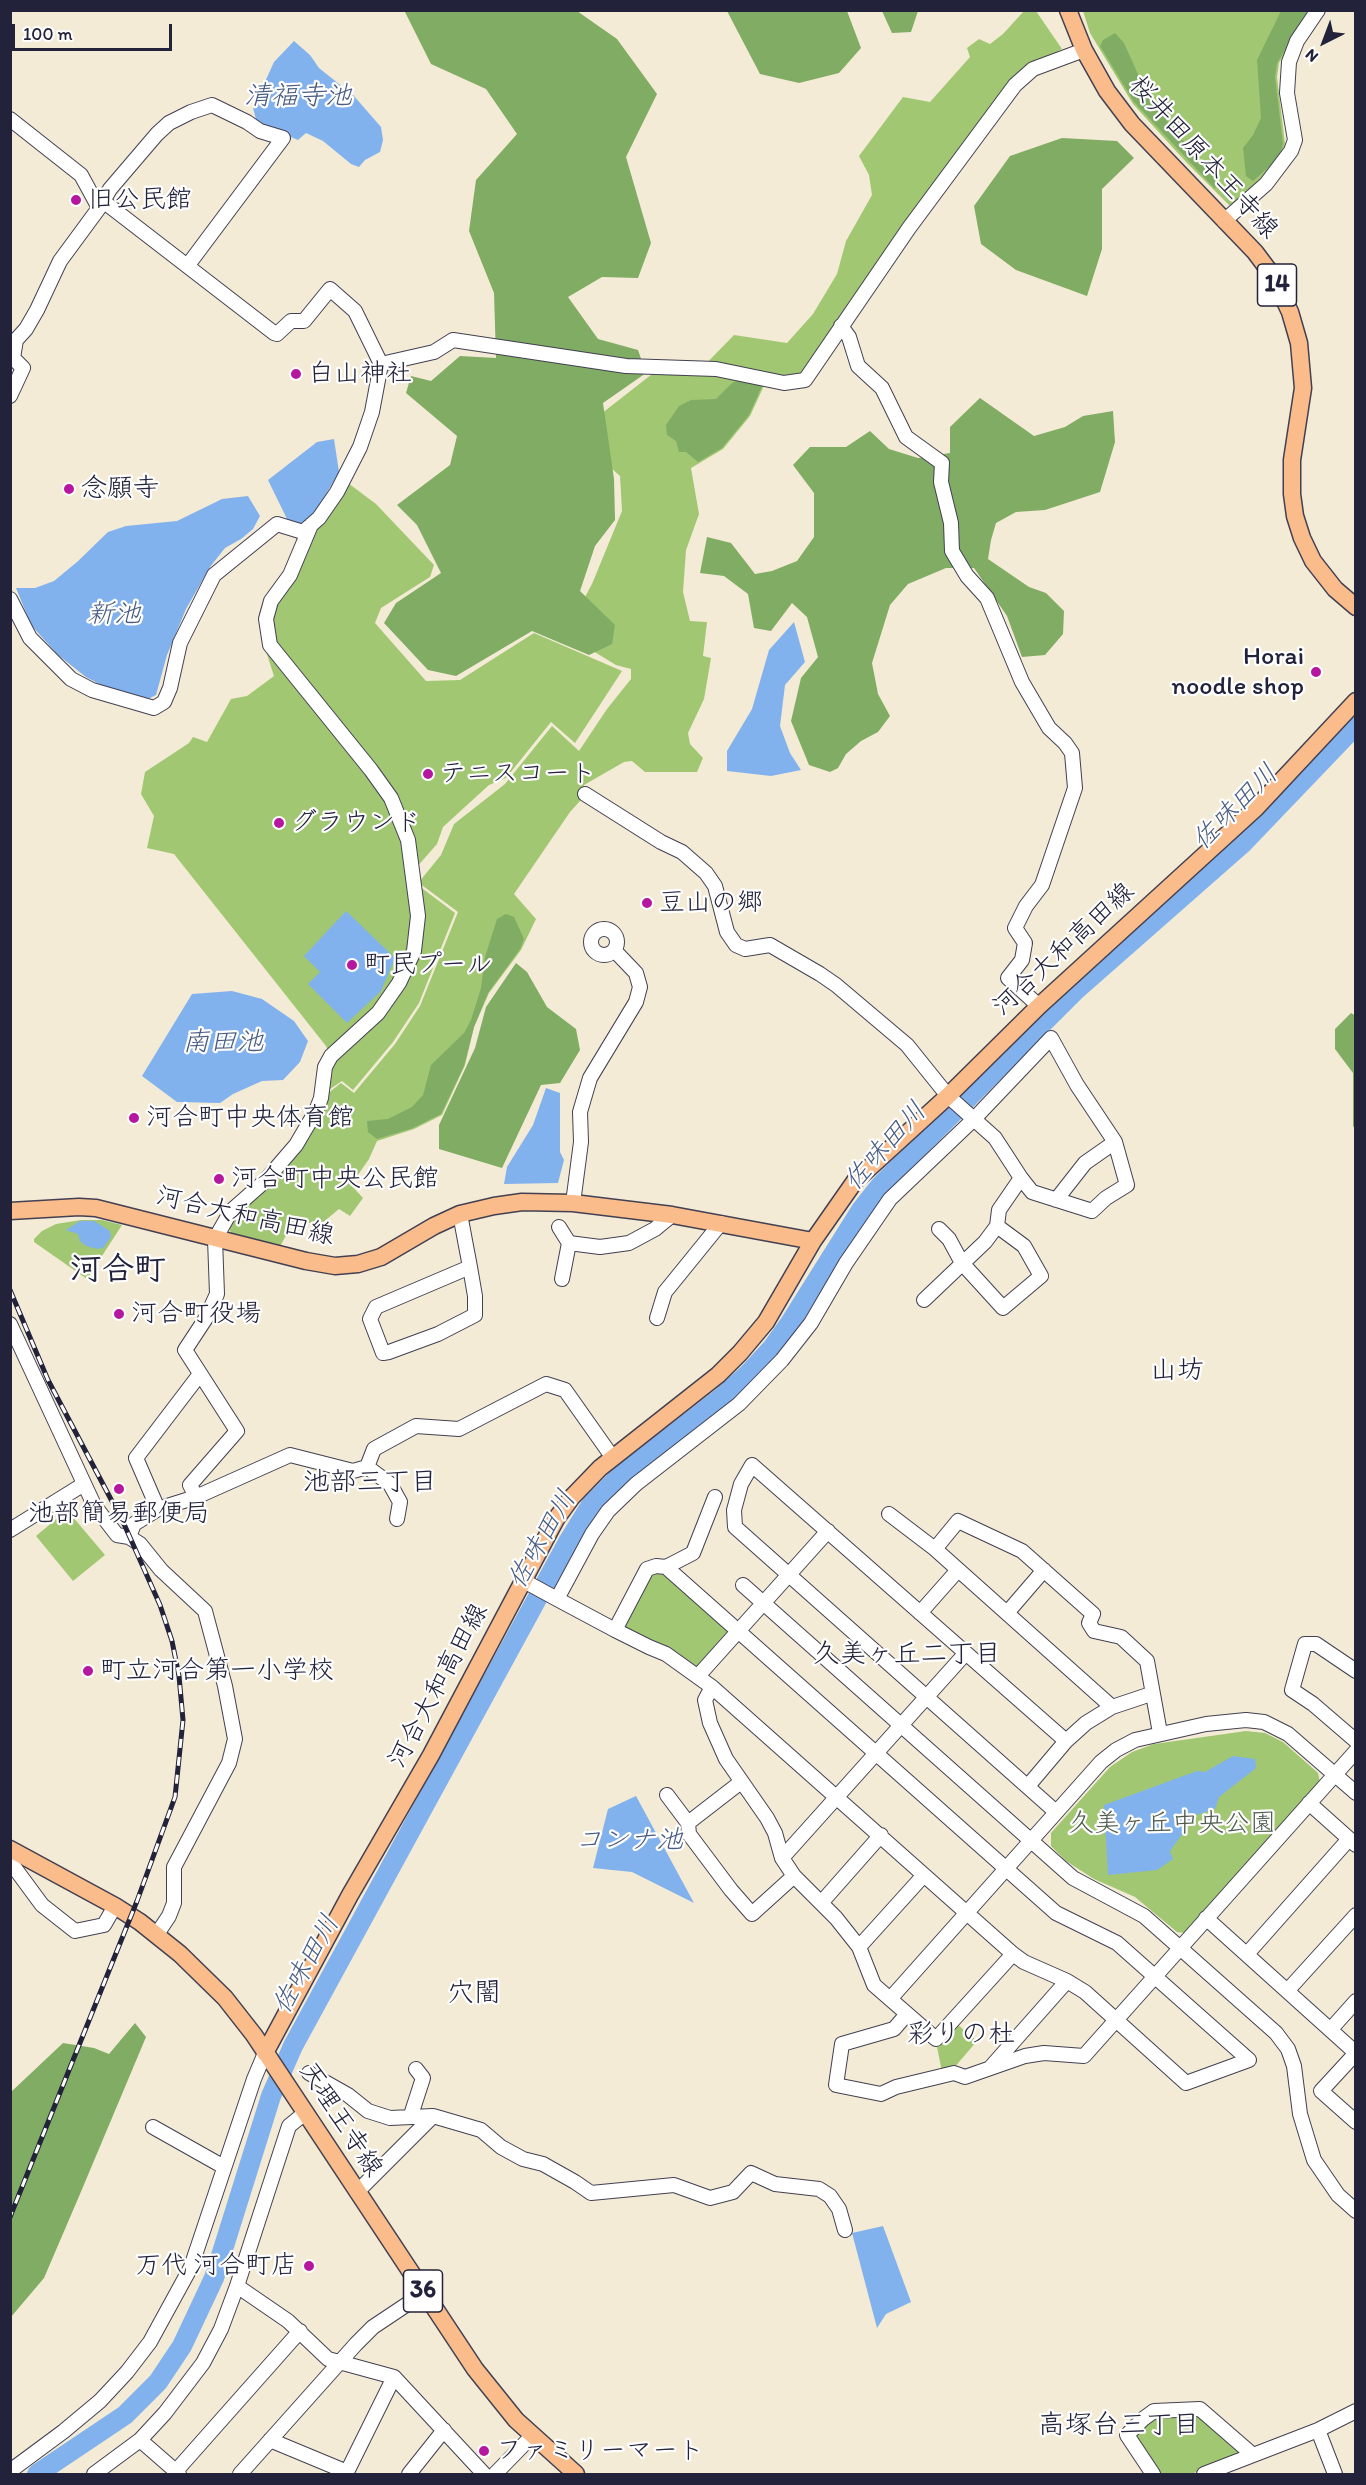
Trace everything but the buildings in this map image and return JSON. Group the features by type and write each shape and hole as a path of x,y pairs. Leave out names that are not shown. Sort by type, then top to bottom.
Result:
{"main road":[{"name":"桜井田原本王寺線","path":"1068,11 1084,50 1107,91 1132,124 1255,252 1267,268 1290,312 1299,343 1303,388 1292,460 1292,494 1295,516 1313,561 1335,589 1356,607"},
{"name":"河合大和高田線","path":"268,2057 350,1895 431,1755 556,1519 572,1497 613,1458 718,1375 740,1353 766,1322 813,1241 855,1181 948,1096 1039,1006 1256,808 1356,701"},
{"name":"河合大和高田線","path":"10,1211 96,1208 306,1262 335,1266 358,1264 381,1257 434,1226 460,1215 494,1206 522,1202 573,1203 672,1215 813,1241"},
{"name":"天理王寺線","path":"10,1850 115,1906 157,1934 225,1998 268,2057 424,2293 499,2400 532,2436 576,2475"}],"street":[{"path":"1224,221 1266,184 1291,151 1294,140 1287,93 1289,62 1297,41 1318,10"},
{"path":"381,364 434,352 453,340 626,366 716,369 792,384 805,380 840,326 1015,85 1033,69 1084,50"},
{"path":"10,396 23,368 13,358 13,338 32,320 60,261 110,189 157,134 169,123 212,105 260,131 283,138 188,265"},
{"path":"10,119 81,175 101,204 188,265 277,334 291,321 304,321 330,289 355,311 381,364 372,412 360,447 337,492 303,532 277,524 214,575 180,642 170,688 164,702 154,708 92,690 71,679 30,638 10,599"},
{"path":"840,326 849,338 858,366 882,388 906,437 942,463 941,482 951,523 952,551 967,576 987,598 1022,682 1049,728 1072,753 1075,789 1042,885 1015,928 1025,943 1022,960 1008,978 1039,1006"},
{"path":"196,1497 190,1485 237,1431 185,1350 206,1318 217,1294 215,1239 231,1211 265,1181 296,1145 316,1111 326,1067 332,1056 378,1013 399,983 414,951 418,916 408,840 391,798 270,645 266,619 271,601 290,575 311,525"},
{"path":"557,1599 592,1534 608,1511 636,1484 739,1404 782,1360 811,1323 846,1263 890,1199 973,1120 1051,1038 1077,1085 1115,1142 1127,1185 1106,1198 1092,1211 1032,1192 995,1138 973,1120 948,1096 907,1045 820,974 770,945 745,950 736,945 727,932 715,886 706,873 682,852 661,842 585,794"},
{"path":"573,1203 581,1142 580,1113 590,1078 636,1002 640,987 636,973 614,950"},
{"path":"1056,1200 1085,1163 1115,1142"},
{"path":"924,1300 985,1242 997,1226 999,1210 1021,1178"},
{"path":"460,1215 470,1268 475,1296 475,1315 438,1334 383,1353 370,1318 376,1307 470,1268"},
{"path":"569,1243 600,1247 629,1244 655,1230 672,1215"},
{"path":"657,1318 664,1292 721,1223"},
{"path":"939,1229 949,1239 962,1263 1003,1308 1041,1276 1024,1246 997,1226"},
{"path":"559,1227 569,1243 561,1279"},
{"path":"10,1324 94,1505 117,1535 140,1544 161,1570 205,1611 213,1648 225,1686 235,1739 229,1763 174,1867 174,1903 170,1916 157,1934"},
{"path":"158,1509 136,1458 200,1374"},
{"path":"129,1538 134,1524 158,1509 196,1497 290,1455 353,1472 367,1467 374,1449 416,1426 459,1429 546,1384 565,1390 613,1458"},
{"path":"1056,1812 735,1527 734,1510 741,1484 752,1465 1066,1742"},
{"path":"367,1467 390,1484 400,1502 397,1519"},
{"path":"10,1530 84,1484"},
{"path":"615,1630 646,1569 666,1567 693,1553 715,1497"},
{"path":"888,1514 935,1549 1112,1707"},
{"path":"935,1549 958,1521 1022,1551 1093,1614 1089,1623 1094,1630 1121,1637 1147,1661 1151,1694 1160,1733"},
{"path":"698,1676 828,1532"},
{"path":"524,1581 615,1630 666,1654 698,1676 881,1835 1013,1954 1032,1967 1067,1981 1085,1992 1186,2083 1249,2060 1117,1943 1056,1913 666,1567"},
{"path":"1007,1613 1044,1569"},
{"path":"920,1613 958,1570"},
{"path":"743,1585 1072,1878 1144,1916 1269,2026 1282,2041 1294,2066 1300,2114 1314,2160 1338,2195 1356,2211"},
{"path":"1356,1671 1316,1644 1305,1644 1292,1690 1313,1704 1356,1741"},
{"path":"782,1858 965,1654"},
{"path":"712,1687 705,1700 710,1723 726,1759 775,1833 782,1858 794,1876 837,1917 859,1947 874,1985 936,2039 1013,1954"},
{"path":"1028,1786 1066,1742 1086,1723 1112,1707 1151,1694"},
{"path":"890,1999 1101,1762 1116,1750 1135,1740 1160,1733 1237,1720 1264,1722 1288,1734 1356,1793"},
{"path":"907,2014 894,2029 842,2044 836,2085 881,2094 896,2087 954,2073 965,2077 1025,2056 1044,2054 1084,2056 1356,1751"},
{"path":"688,1823 741,1782"},
{"path":"667,1795 688,1823 690,1834 731,1890 752,1914 794,1876"},
{"path":"1247,1954 1352,1842 1309,1803"},
{"path":"821,1903 881,1835"},
{"path":"10,1865 42,1905 75,1931 104,1925 115,1906"},
{"path":"859,1947 924,1875"},
{"path":"1288,1990 1356,1915"},
{"path":"1206,1918 1356,2053 1321,2091 1356,2122"},
{"path":"989,2069 1067,1981"},
{"path":"1331,2029 1356,2001"},
{"path":"10,2471 100,2401 127,2372 150,2342 190,2267 224,2167 268,2057"},
{"path":"411,2115 423,2078 416,2069"},
{"path":"309,2073 348,2095 368,2111 390,2118 411,2115 433,2116 481,2130 501,2147 523,2159 543,2164 591,2193 674,2185 710,2198 733,2192 751,2173 775,2184 819,2189 835,2202 845,2230"},
{"path":"94,2475 140,2439 165,2413 203,2363 221,2329 237,2286 289,2126 305,2113"},
{"path":"357,2192 433,2116"},
{"path":"153,2127 224,2167"},
{"path":"237,2286 300,2331 328,2359 394,2377 484,2475"},
{"path":"244,2474 270,2440 373,2327 424,2293"},
{"path":"140,2439 178,2473 300,2331"},
{"path":"270,2440 347,2472 394,2377"},
{"path":"1154,2475 1127,2435 1143,2418 1154,2411 1200,2409 1253,2455"},
{"path":"1204,2475 1318,2430 1356,2410"},
{"path":"409,2475 444,2430"},
{"path":"1318,2430 1335,2475"},
{"path":"495,2475 532,2436"}],"green space":[{"path":"404,10 577,11 617,39 657,94 626,157 651,243 638,278 602,277 568,297 598,339 638,350 646,373 603,403 614,479 615,520 595,546 580,591 615,625 612,644 589,655 532,631 456,676 428,670 384,623 396,603 441,573 417,525 397,505 450,465 457,436 406,393 411,376 431,381 460,356 496,358 494,293 469,231 476,180 517,134 486,89 431,64"},
{"path":"727,11 847,11 861,48 839,73 799,83 760,74"},
{"path":"882,11 918,11 911,32 892,33"},
{"path":"1024,11 1036,11 1062,49 1031,65 803,377 768,377 750,416 723,449 691,468 699,514 686,550 683,592 690,621 707,622 703,656 711,658 704,699 688,733 690,744 703,758 697,772 645,772 632,761 624,762 584,785 580,801 514,894 536,919 521,950 489,993 474,1027 465,1065 442,1115 414,1129 377,1141 369,1159 351,1185 363,1198 350,1216 339,1209 321,1224 294,1221 278,1250 238,1240 230,1231 230,1220 327,1094 341,1083 354,1093 395,1044 420,1006 458,912 419,883 419,886 455,913 419,1003 393,1042 353,1090 342,1081 327,1091 332,1062 326,1046 174,854 147,848 154,816 141,794 145,772 189,743 193,737 207,742 231,699 247,696 274,676 264,645 259,614 264,599 283,577 298,544 296,538 315,531 348,483 376,504 434,565 430,577 381,608 375,623 426,681 460,680 534,633 622,671 575,743 551,722 506,778 489,785 443,827 437,844 416,868 419,882 441,855 454,824 505,784 552,726 579,751 607,709 631,679 631,669 616,665 565,634 592,584 622,511 620,476 574,435 656,371 697,373 734,335 787,343 813,314 837,274 846,241 872,195 869,175 859,156 903,97 930,102 970,57 967,48 979,39 990,44 1003,34"},
{"path":"1083,11 1311,11 1279,63 1277,77 1285,144 1280,159 1231,207 1133,104 1090,33"},
{"path":"1281,11 1309,11 1277,63 1275,77 1283,144 1279,158 1253,181 1246,176 1243,148 1253,135 1261,118 1257,60"},
{"path":"1115,33 1124,43 1142,83 1163,116 1217,182 1215,189 1134,102 1100,46 1103,40"},
{"path":"1062,138 1117,141 1134,158 1102,189 1102,249 1087,296 1016,270 981,244 974,206 1010,156"},
{"path":"739,380 763,384 749,415 722,448 698,462 686,452 679,452 676,441 667,435 666,425 679,406 691,400 716,399 732,383"},
{"path":"980,398 1034,436 1065,427 1083,416 1113,411 1115,442 1100,492 1045,510 1016,512 996,523 991,540 988,559 1029,587 1046,593 1064,611 1063,634 1045,655 1022,657 1007,616 974,568 946,568 908,584 890,605 872,663 878,694 890,716 878,732 861,741 846,754 838,768 830,772 809,765 791,721 801,678 818,657 807,617 792,603 771,631 754,628 748,594 724,576 700,573 707,537 731,543 755,574 772,571 797,561 814,537 814,493 793,465 810,447 846,447 870,431 889,449 918,458 950,453 950,427"},
{"path":"506,914 514,917 524,939 520,949 488,993 474,1027 464,1066 441,1114 413,1128 377,1139 368,1132 367,1121 388,1119 412,1107 423,1095 431,1065 464,1033 471,1020 481,988 485,957 497,919"},
{"path":"516,963 527,972 547,1007 576,1029 580,1050 560,1083 541,1085 502,1168 439,1149 439,1125 475,1048 486,1007"},
{"path":"1351,1013 1356,1016 1355,1129 1353,1126 1353,1073 1335,1049 1335,1029"},
{"path":"81,1220 102,1220 122,1225 87,1279 34,1242 42,1231 56,1224"},
{"path":"67,1510 105,1555 73,1581 36,1536"},
{"path":"661,1571 728,1628 728,1635 699,1669 691,1668 627,1630 625,1623 647,1576"},
{"name":"久美ヶ丘中央公園","path":"1246,1731 1265,1733 1283,1742 1318,1773 1320,1782 1185,1933 1177,1932 1135,1897 1094,1879 1066,1861 1051,1846 1051,1833 1110,1767 1132,1752 1154,1744"},
{"path":"135,2023 146,2037 80,2194 44,2278 11,2317 11,2092 63,2043 94,2048 109,2054"},
{"path":"957,2024 977,2041 953,2069 942,2072 937,2047"},
{"path":"1195,2413 1239,2449 1238,2456 1191,2474 1160,2474 1137,2440 1136,2433 1158,2416"}],"water":[{"name":"清福寺池","path":"294,41 310,55 319,68 354,96 381,127 383,140 380,152 365,160 359,167 351,164 323,141 306,133 298,140 257,123 253,108 274,62"},
{"path":"334,439 339,472 312,518 301,524 287,519 268,480 317,442"},
{"name":"新池","path":"248,496 260,516 253,529 225,548 210,567 186,609 167,655 156,695 148,699 103,686 86,677 58,655 31,625 16,588 35,588 54,581 108,532 126,526 177,521 222,499"},
{"path":"794,622 805,662 785,685 780,726 790,753 801,770 771,776 727,771 727,751 752,709 769,650"},
{"name":"町民プール","path":"346,911 395,958 381,991 347,1023 308,984 320,972 304,956"},
{"name":"南田池","path":"232,991 262,999 294,1021 308,1041 300,1062 283,1080 262,1081 233,1094 220,1103 177,1102 142,1076 192,994"},
{"path":"546,1088 560,1093 560,1152 564,1160 558,1183 504,1184 507,1167 533,1125"},
{"path":"80,1221 94,1221 110,1231 111,1237 103,1248 86,1246 80,1241 78,1234 66,1230"},
{"path":"1233,1756 1255,1759 1256,1768 1219,1797 1215,1809 1196,1815 1170,1851 1173,1859 1157,1870 1108,1875 1104,1805 1197,1771 1205,1772"},
{"name":"コンナ池","path":"636,1796 694,1903 632,1872 593,1868 608,1809"},
{"path":"883,2226 911,2302 886,2314 877,2328 852,2233"}],"waterway":[{"name":"佐味田川","path":"37,2474 125,2415 158,2382 182,2346 214,2278 271,2096 293,2046 568,1542 591,1505 618,1478 721,1398 748,1374 772,1348 790,1323 861,1210 880,1186 1076,990 1242,844 1356,725"}],"railway":[{"path":"10,1290 48,1380 124,1524 160,1605 172,1641 179,1676 183,1720 175,1797 137,1901 10,2217"}],"place":[{"name":"旧公民館","path":"76,200"},
{"name":"白山神社","path":"296,374"},
{"name":"念願寺","path":"69,489"},
{"name":"Horai noodle shop","path":"1316,672"},
{"name":"テニスコート","path":"428,774"},
{"name":"グラウンド","path":"279,823"},
{"name":"豆山の郷","path":"647,903"},
{"name":"町民プール","path":"352,965"},
{"name":"河合町中央体育館","path":"134,1118"},
{"name":"河合町中央公民館","path":"219,1179"},
{"name":"河合町役場","path":"119,1314"},
{"name":"池部簡易郵便局","path":"119,1489"},
{"name":"町立河合第一小学校","path":"88,1671"},
{"name":"万代 河合町店","path":"309,2266"},
{"name":"ファミリーマート","path":"484,2451"}],"district":[{"name":"河合町","path":"118,1271"},
{"name":"山坊","path":"1177,1371"},
{"name":"池部三丁目","path":"370,1483"},
{"name":"久美ヶ丘二丁目","path":"907,1655"},
{"name":"穴闇","path":"474,1994"},
{"name":"彩りの杜","path":"961,2035"},
{"name":"高塚台三丁目","path":"1119,2426"}]}
